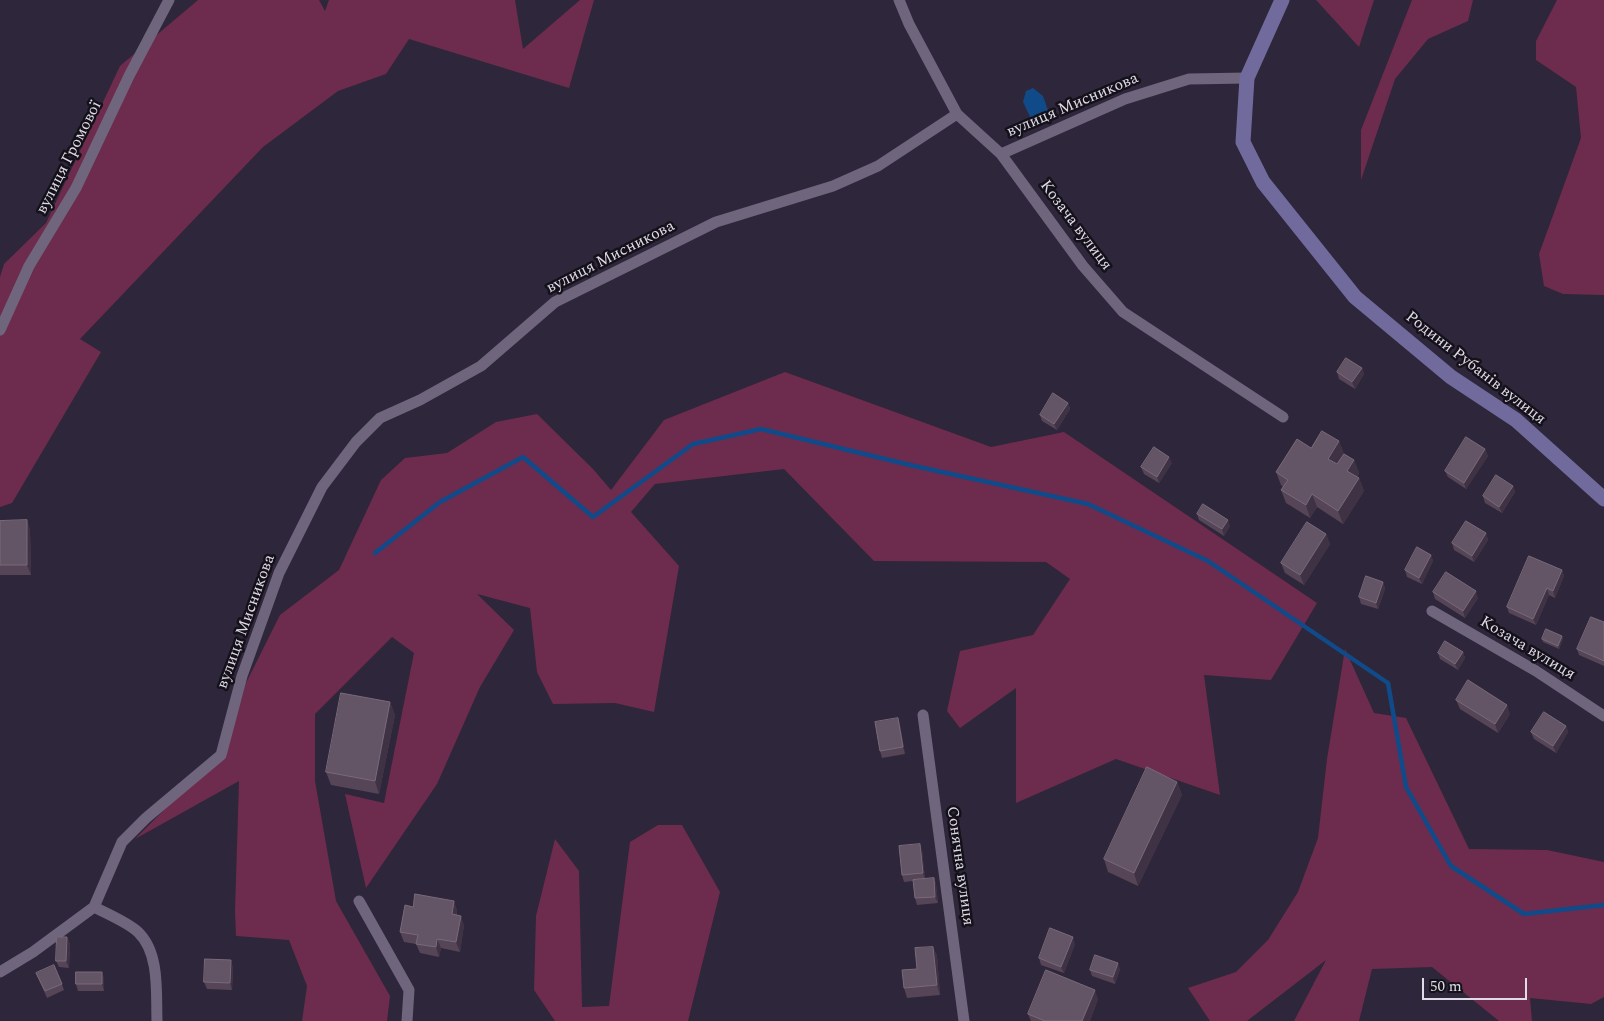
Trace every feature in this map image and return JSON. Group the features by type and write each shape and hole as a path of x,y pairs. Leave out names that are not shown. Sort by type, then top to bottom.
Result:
{"street":[{"name":"вулиця Громової","path":"0,330 29,266 76,188 129,76 169,0"},
{"name":"Козача вулиця","path":"899,0 957,114 1002,154 1083,266 1123,312 1283,417"},
{"name":"Родини Рубанів вулиця","path":"1282,0 1247,78 1243,142 1263,182 1355,296 1452,377 1516,420 1604,499"},
{"name":"вулиця Мисникова","path":"1002,154 1125,99 1189,79 1247,78"},
{"name":"вулиця Мисникова","path":"94,907 122,842 146,818 221,756 242,676 279,573 322,486 356,442 380,418 420,400 481,366 555,302 716,222 833,186 878,166 957,114"},
{"name":"Козача вулиця","path":"1432,611 1536,671 1604,716"},
{"name":"Сонячна вулиця","path":"923,715 964,1021"},
{"path":"359,902 409,990 407,1021"},
{"path":"0,972 33,952 94,907 138,932 150,950 154,968 157,1021"}],"shaded area":[{"path":"198,0 319,0 325,11 329,0 515,0 523,49 580,0 594,0 569,88 409,39 386,74 338,91 263,147 80,339 101,352 12,503 0,507 0,277 4,264 46,223 120,66"},
{"path":"1316,0 1374,0 1359,47"},
{"path":"1412,0 1473,0 1468,21 1428,39 1395,79 1361,180 1361,130"},
{"path":"1557,0 1604,0 1604,295 1563,294 1544,286 1539,254 1581,138 1576,87 1536,60 1536,41"},
{"path":"785,372 991,447 1064,432 1317,603 1271,680 1204,675 1220,795 1116,759 1016,803 1016,688 960,728 947,711 960,651 1033,635 1070,579 1046,562 874,561 784,469 655,484 631,512 679,566 654,712 615,703 553,704 537,672 530,608 477,594 514,630 480,687 437,784 366,888 345,794 384,803 414,653 392,637 315,714 315,781 336,901 390,996 387,1021 302,1021 307,986 289,940 236,936 239,781 135,839 228,746 246,683 280,615 339,570 381,480 405,458 447,453 496,422 537,414 593,469 611,490 664,420"},
{"path":"1345,649 1374,713 1406,718 1469,849 1547,850 1604,862 1604,997 1591,1004 1530,998 1532,1021 1499,1021 1432,967 1372,969 1359,1021 1294,1021 1326,960 1247,1021 1210,1021 1188,988 1236,972 1268,940 1298,892 1318,838 1327,759"},
{"path":"658,825 682,825 720,892 688,1021 555,1021 534,990 536,916 555,839 579,871 582,1007 609,1006 630,842"}],"water":[{"path":"1033,88 1043,96 1049,113 1031,119 1023,102 1026,91"}],"building":[{"path":"1346,358 1362,368 1352,382 1337,372"},
{"path":"1053,393 1068,403 1054,424 1040,415"},
{"path":"1322,431 1339,441 1328,459 1337,464 1344,454 1354,460 1347,471 1359,478 1338,511 1312,494 1306,505 1281,490 1288,480 1276,472 1297,439 1311,448"},
{"path":"1466,437 1485,449 1464,483 1445,471"},
{"path":"1154,447 1169,457 1157,477 1141,467"},
{"path":"1496,475 1513,486 1499,507 1483,496"},
{"path":"1203,504 1228,520 1222,529 1197,514"},
{"path":"27,520 27,565 0,565 0,521"},
{"path":"1466,521 1486,533 1472,556 1452,543"},
{"path":"1307,522 1326,534 1300,575 1281,563"},
{"path":"1417,547 1431,555 1419,578 1405,570"},
{"path":"1529,556 1562,570 1553,591 1547,588 1533,619 1507,607"},
{"path":"1446,572 1476,591 1463,611 1433,592"},
{"path":"1366,576 1383,582 1376,603 1359,597"},
{"path":"1591,617 1604,622 1604,661 1577,649"},
{"path":"1546,629 1562,636 1558,646 1542,639"},
{"path":"1445,641 1463,652 1455,664 1438,653"},
{"path":"1468,680 1507,705 1495,724 1456,700"},
{"path":"341,693 390,702 375,781 326,772"},
{"path":"1544,712 1566,726 1553,746 1531,732"},
{"path":"898,718 903,747 880,751 875,722"},
{"path":"1147,767 1177,782 1134,873 1104,859"},
{"path":"920,844 923,873 902,875 899,846"},
{"path":"934,878 935,897 915,898 913,880"},
{"path":"415,894 454,901 452,914 461,916 456,942 437,939 436,947 416,944 418,935 400,932 405,905 413,907"},
{"path":"1050,928 1073,937 1061,967 1039,958"},
{"path":"57,937 67,937 66,961 56,961"},
{"path":"933,947 937,985 904,988 902,970 917,969 915,948"},
{"path":"1095,955 1118,963 1113,977 1090,970"},
{"path":"205,959 231,960 230,983 204,982"},
{"path":"54,965 62,984 45,991 36,973"},
{"path":"1046,970 1095,990 1082,1021 1045,1021 1028,1014"},
{"path":"76,972 102,972 102,984 76,984"}],"waterway":[{"path":"375,553 440,502 523,457 593,517 693,444 761,429 910,465 1088,504 1208,561 1388,683 1406,787 1451,866 1524,914 1604,905"}]}
